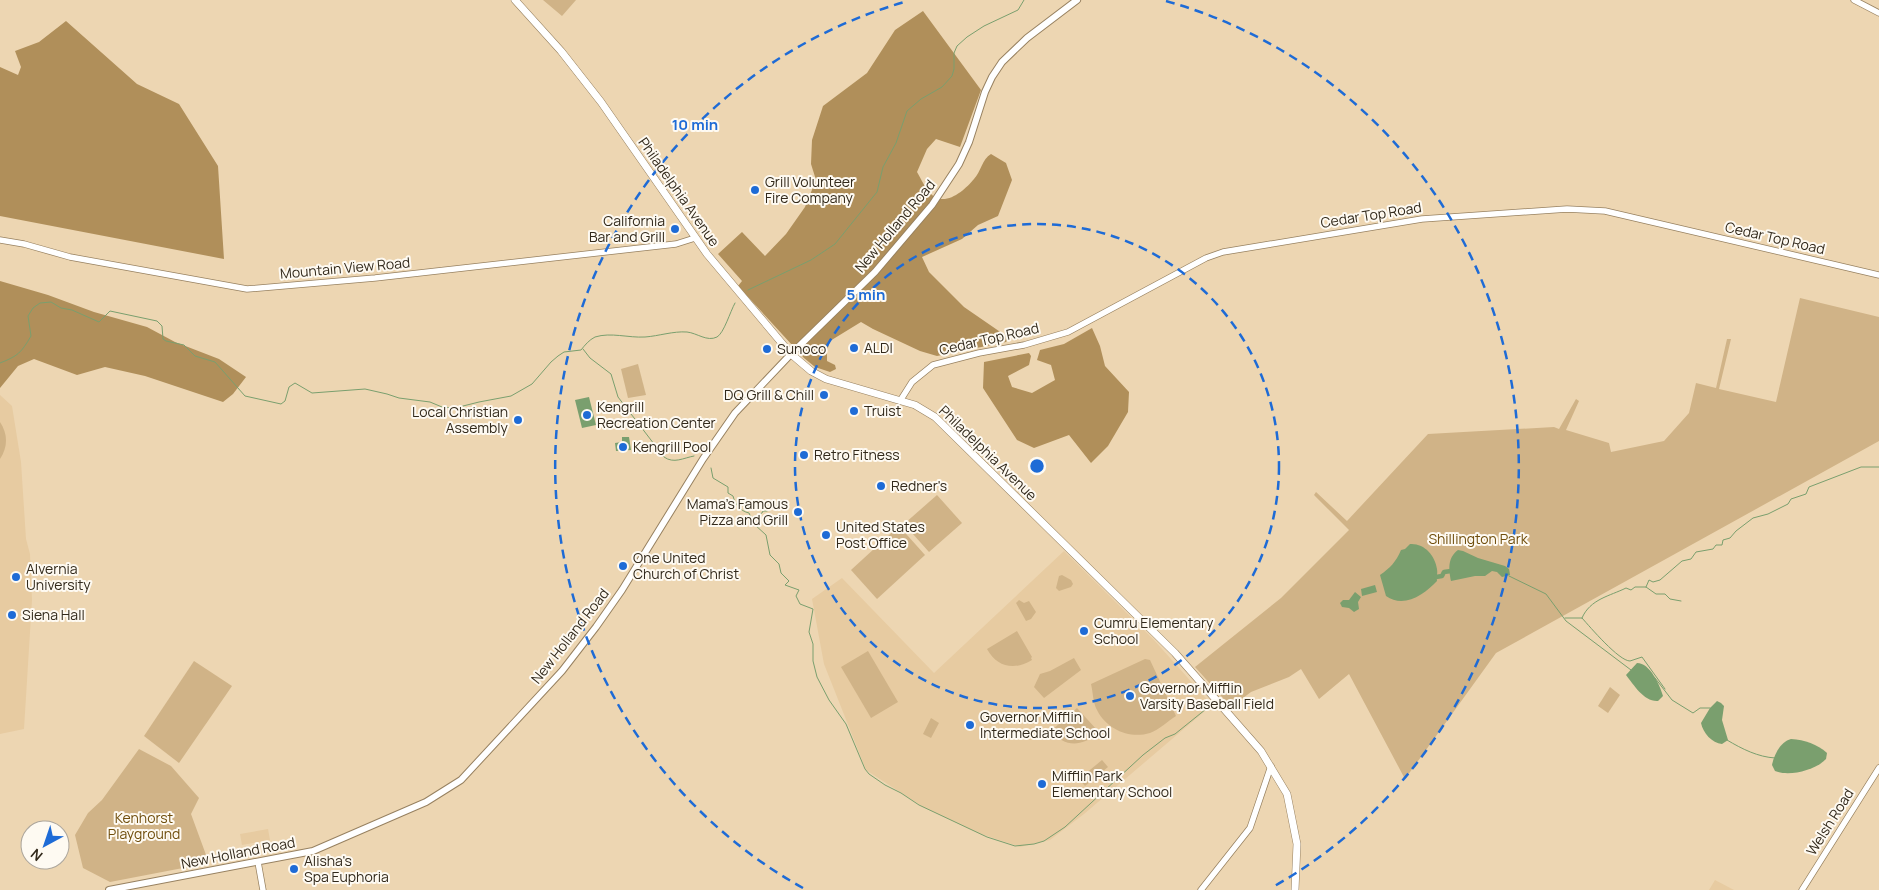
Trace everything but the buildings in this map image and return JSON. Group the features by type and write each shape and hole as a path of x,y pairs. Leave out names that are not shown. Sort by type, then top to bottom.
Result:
{"main road":[{"name":"Philadelphia Avenue","path":"515,0 601,102 714,264 791,354 811,371 826,379 919,407 941,422 1175,653 1222,705 1272,766 1287,794 1297,844 1295,890"},
{"name":"New Holland Road","path":"109,890 308,853 328,846 426,802 461,780 562,671 596,627 619,595 698,466 743,405 791,354 875,272 941,192 965,152 985,92 1002,62 1026,38 1078,0"}],"street":[{"path":"1854,0 1879,13"},
{"name":"Cedar Top Road","path":"900,400 912,382 933,365 988,351 1024,345 1068,332 1216,254 1422,219 1566,209 1605,211 1879,275"},
{"name":"Mountain View Road","path":"0,240 24,244 70,257 247,289 482,266 676,244 695,238"},
{"path":"1201,890 1250,828 1272,766"},
{"name":"Welsh Road","path":"1802,890 1879,768"},
{"path":"258,862 263,890"}],"shaded area":[{"path":"923,11 981,90 960,147 936,139 927,149 917,172 930,193 937,198 943,199 955,196 966,188 991,154 1006,163 1012,180 998,216 978,225 962,239 922,257 929,272 964,307 1009,338 1006,342 937,356 920,351 861,322 830,341 827,361 835,365 836,369 830,372 815,367 804,358 738,286 742,281 718,254 742,232 765,256 786,234 805,207 816,180 811,164 812,140 823,106 867,73 895,30"},
{"path":"66,21 137,84 179,104 218,166 224,259 0,216 0,67 18,75 21,67 15,51 39,42"},
{"path":"0,281 48,295 94,312 147,327 175,342 219,359 246,377 233,394 223,402 145,376 105,367 77,375 34,359 18,366 0,388"},
{"path":"1092,328 1100,346 1105,366 1129,392 1128,412 1108,446 1091,463 1069,435 1034,448 1017,440 983,388 984,362 1029,353 1031,356 1029,365 1008,376 1012,387 1032,393 1055,380 1051,365 1037,360 1040,350 1064,344"},
{"name":"Alvernia University","path":"0,395 12,406 21,462 26,539 30,554 32,600 24,729 0,734"},
{"path":"589,397 596,425 582,428 575,400"},
{"name":"Kengrill Pool","path":"622,437 629,437 631,450 616,451 615,443 622,442"},
{"path":"1410,544 1424,548 1434,559 1437,569 1437,581 1426,591 1414,598 1400,601 1393,600 1386,596 1380,575 1387,570 1401,550"},
{"path":"1458,550 1505,566 1509,569 1510,575 1502,577 1497,572 1492,571 1485,576 1451,581 1450,560"},
{"path":"1064,551 1154,640 1212,705 1084,814 1050,840 1020,847 978,833 923,807 866,770 824,664 812,599 842,578 934,673"},
{"path":"1375,585 1377,592 1362,596 1361,589"},
{"path":"1355,592 1361,597 1358,602 1359,609 1354,612 1349,608 1342,607 1340,603 1343,600 1349,600"},
{"path":"1637,663 1642,664 1650,671 1660,686 1663,696 1658,701 1653,701 1644,696 1626,675"},
{"path":"1717,701 1724,706 1722,720 1728,740 1722,744 1708,737 1701,723 1710,708"},
{"path":"1791,739 1806,741 1819,747 1827,753 1826,759 1816,766 1795,773 1775,771 1772,765 1776,753 1784,743"},
{"path":"268,829 270,840 242,845 240,834"},
{"path":"1715,880 1734,890 1709,890"}],"green space":[{"path":"543,0 576,0 562,16"},
{"name":"Shillington Park","path":"1800,298 1879,317 1879,441 1496,653 1405,779 1349,674 1319,699 1301,669 1289,677 1251,692 1231,707 1195,667 1281,598 1349,530 1314,495 1316,492 1347,521 1428,434 1554,427 1559,429 1576,399 1579,401 1566,430 1609,443 1611,452 1664,441 1689,413 1696,383 1716,388 1727,339 1731,339 1719,389 1776,402"},
{"path":"638,364 646,395 628,398 621,369"},
{"path":"0,422 6,440 0,459"},
{"path":"937,495 962,523 929,552 904,524"},
{"path":"899,526 925,555 877,599 851,570"},
{"path":"1062,575 1071,580 1073,584 1071,587 1059,591 1056,588 1059,576"},
{"path":"1019,600 1024,603 1029,601 1036,612 1031,619 1026,621 1016,603"},
{"path":"1017,631 1032,660 1012,666 996,660 987,649"},
{"path":"868,651 898,702 871,718 841,667"},
{"path":"1074,658 1081,670 1044,698 1034,687 1040,674 1050,671"},
{"name":"Governor Mifflin Varsity Baseball Field","path":"1145,659 1150,660 1176,716 1150,733 1142,735 1127,734 1113,728 1101,717 1095,704 1091,684"},
{"path":"194,661 232,686 179,763 144,736"},
{"path":"1610,687 1620,695 1608,713 1598,706"},
{"path":"1077,708 1097,730 1097,734 1079,743 1061,740 1051,731"},
{"path":"931,718 939,723 931,738 923,734"},
{"name":"Kenhorst Playground","path":"139,749 171,766 199,798 191,814 209,863 110,882 83,868 75,835 88,813 102,800"},
{"path":"1102,760 1108,767 1085,786 1079,779"}],"waterway":[{"path":"748,290 811,260 835,244 877,192 883,167 896,143 907,111 921,99 942,87 952,76 954,53 957,46 984,26 1018,10 1024,0"},
{"path":"0,363 18,353 31,336 28,316 33,308 40,303 51,302 61,308 72,310 99,322 110,311 157,321 162,326 163,339 184,345 195,356 215,362 245,396 281,404 285,401 289,387 295,383 312,393 365,389 399,398 430,402 442,407 455,408 511,396 532,384 558,356 564,352 581,350 595,337 607,335 645,337 682,332 702,337 717,337 720,335 735,303"},
{"path":"583,349 590,358 611,374 618,397 664,457 671,460 679,460 694,456"},
{"path":"1646,587 1649,580 1653,582 1660,580 1682,561 1691,559 1696,552 1713,549 1716,545 1722,545 1723,540 1730,538 1753,518 1768,514 1788,504 1791,499 1806,494 1809,487 1861,467 1879,467"},
{"path":"711,468 713,478 728,487 728,493 733,496 738,507 749,513 754,524 766,535 770,555 779,564 781,573 789,581 785,585 799,590 796,596 800,604 813,609 809,632 813,644 813,661 817,677 829,700 846,724 865,769 885,785 919,805 987,837 1015,846 1044,841 1065,827 1143,755 1165,738 1175,734 1211,705"},
{"path":"751,518 776,506"},
{"path":"1436,577 1442,576 1444,572 1451,571"},
{"path":"1509,576 1546,594 1566,621 1631,670"},
{"path":"1582,618 1595,602 1626,588 1631,590 1635,587 1646,587 1656,594 1665,594 1670,599 1681,601"},
{"path":"1565,618 1582,618 1605,643 1625,660 1630,661 1642,657 1665,689"},
{"path":"1655,678 1672,700 1693,713 1700,708 1710,708"},
{"path":"1727,740 1750,752 1775,758"}],"place":[{"name":"Grill Volunteer Fire Company","path":"755,190"},
{"name":"California Bar and Grill","path":"675,229"},
{"name":"ALDI","path":"854,348"},
{"name":"Sunoco","path":"767,349"},
{"name":"DQ Grill & Chill","path":"824,395"},
{"name":"Truist","path":"854,411"},
{"name":"Kengrill Recreation Center","path":"587,415"},
{"name":"Local Christian Assembly","path":"518,420"},
{"name":"Kengrill Pool","path":"623,447"},
{"name":"Retro Fitness","path":"804,455"},
{"name":"Redner's","path":"881,486"},
{"name":"Mama's Famous Pizza and Grill","path":"798,512"},
{"name":"United States Post Office","path":"826,535"},
{"name":"One United Church of Christ","path":"623,566"},
{"name":"Alvernia University","path":"16,577"},
{"name":"Siena Hall","path":"12,615"},
{"name":"Cumru Elementary School","path":"1084,631"},
{"name":"Governor Mifflin Varsity Baseball Field","path":"1130,696"},
{"name":"Governor Mifflin Intermediate School","path":"970,725"},
{"name":"Mifflin Park Elementary School","path":"1042,784"},
{"name":"Alisha's Spa Euphoria","path":"294,869"}]}
